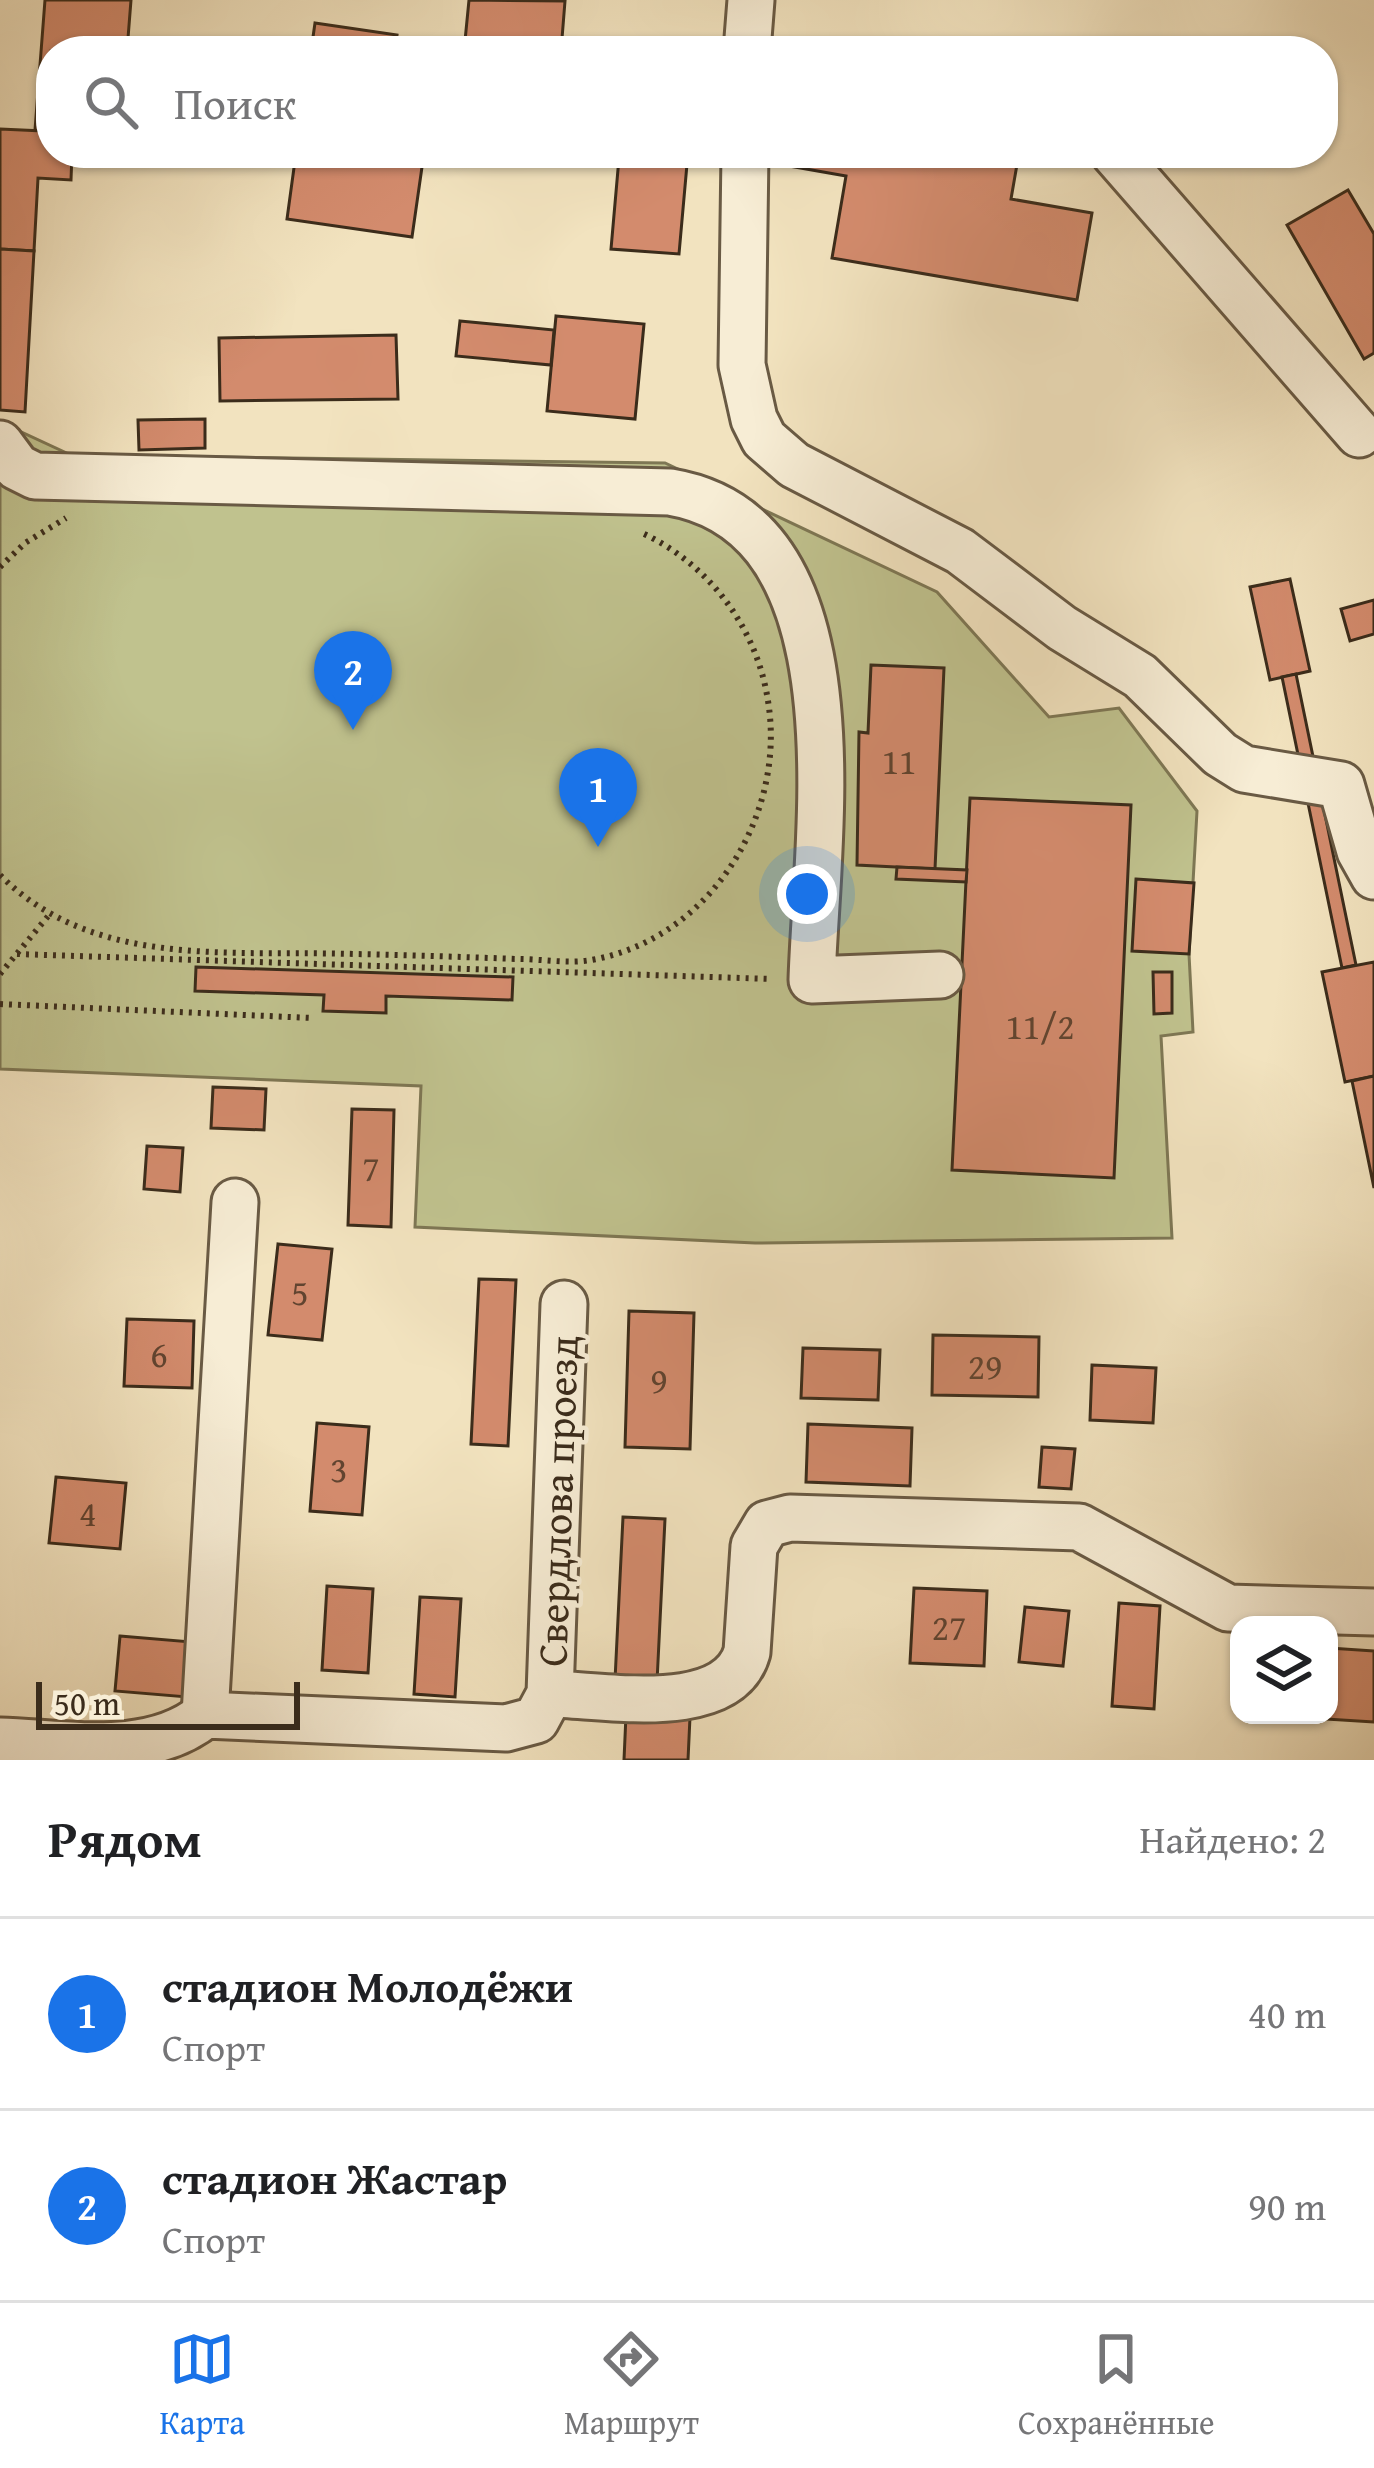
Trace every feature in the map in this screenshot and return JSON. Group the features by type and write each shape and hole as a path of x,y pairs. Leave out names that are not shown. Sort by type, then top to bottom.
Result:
{"street":[{"path":"748,36 751,0"},
{"path":"745,168 742,365 746,396 764,439 810,476 960,551 1062,628 1140,676 1220,754 1244,769 1341,785 1360,850 1374,876"},
{"path":"1127,168 1360,434"},
{"path":"0,444 17,467 35,476 670,492 698,497 735,517 770,550 798,606 809,647 820,729 812,980 940,975"},
{"path":"0,1741 137,1746 183,1733 205,1714 236,1202"},
{"name":"Свердлова проезд","path":"205,1714 506,1728 536,1720 550,1694 564,1304"},
{"path":"550,1694 694,1696 722,1688 743,1665 747,1652 754,1546 767,1524 790,1518 1079,1526 1228,1608 1374,1612"}],"path":[{"path":"0,874 49,916 82,932 143,946 588,961 659,934 692,911 744,848 761,808 772,722 765,680 732,608 679,554 634,529"},
{"path":"0,974 49,916"},
{"path":"17,954 812,980"},
{"path":"0,1004 312,1018"}],"green space":[{"path":"0,422 71,455 665,463 937,592 1049,717 1119,708 1197,811 1189,954 1193,1032 1161,1036 1172,1238 755,1243 415,1227 421,1086 0,1069"}],"building":[{"path":"45,0 131,0 128,36 42,36"},
{"path":"469,0 565,1 562,36 465,36"},
{"path":"315,23 397,35 397,36 313,36"},
{"path":"0,129 36,131 36,168 71,168 71,180 38,178 34,251 0,249"},
{"path":"294,168 422,168 412,237 287,219"},
{"path":"618,168 687,168 679,254 611,249"},
{"path":"800,168 1016,168 1011,199 1092,213 1077,300 832,258 846,176"},
{"path":"1348,190 1374,234 1374,353 1364,359 1287,225"},
{"path":"0,249 34,251 25,412 0,410"},
{"path":"556,316 644,324 635,419 547,411"},
{"path":"460,321 554,330 551,365 456,356"},
{"path":"396,335 398,399 220,401 219,338"},
{"path":"205,419 205,448 139,450 138,420"},
{"path":"1290,579 1310,671 1270,680 1250,587"},
{"path":"1374,600 1374,634 1350,641 1341,609"},
{"path":"871,665 944,668 935,869 857,865 859,732 868,733"},
{"path":"1296,674 1356,965 1342,968 1282,677"},
{"path":"970,798 1131,805 1114,1178 952,1170"},
{"path":"897,867 967,870 966,882 896,879"},
{"path":"1136,879 1194,883 1189,954 1132,951"},
{"path":"1374,962 1374,1076 1345,1082 1322,972"},
{"path":"196,967 513,977 512,1000 386,996 386,1013 323,1011 324,995 195,991"},
{"path":"1153,972 1172,972 1172,1013 1154,1014"},
{"path":"1374,1076 1374,1188 1352,1081"},
{"path":"213,1087 266,1089 264,1130 211,1128"},
{"path":"352,1109 394,1110 391,1227 348,1225"},
{"path":"147,1146 183,1148 180,1192 144,1189"},
{"path":"278,1244 332,1249 322,1340 268,1335"},
{"path":"479,1279 516,1280 508,1446 471,1444"},
{"path":"629,1311 694,1313 690,1449 625,1447"},
{"path":"127,1319 194,1321 192,1388 124,1386"},
{"path":"933,1335 1039,1337 1038,1397 932,1395"},
{"path":"803,1348 880,1350 878,1400 801,1398"},
{"path":"1092,1365 1156,1368 1153,1423 1090,1420"},
{"path":"317,1423 369,1427 362,1515 310,1511"},
{"path":"808,1424 912,1428 910,1486 806,1482"},
{"path":"1042,1447 1075,1449 1071,1489 1039,1487"},
{"path":"56,1477 126,1483 120,1549 49,1543"},
{"path":"623,1517 665,1519 657,1682 615,1680"},
{"path":"327,1586 373,1589 368,1673 322,1670"},
{"path":"914,1588 987,1591 984,1666 910,1663"},
{"path":"420,1597 461,1599 455,1697 414,1694"},
{"path":"1119,1603 1160,1606 1154,1709 1112,1706"},
{"path":"1025,1607 1069,1611 1063,1666 1019,1662"},
{"path":"120,1636 192,1642 187,1697 115,1691"},
{"path":"1338,1649 1374,1651 1374,1722 1338,1720"},
{"path":"626,1715 690,1717 688,1760 624,1760"}],"place":[{"name":"стадион Жастар","path":"353,730"},
{"name":"стадион Молодёжи","path":"598,847"}]}
